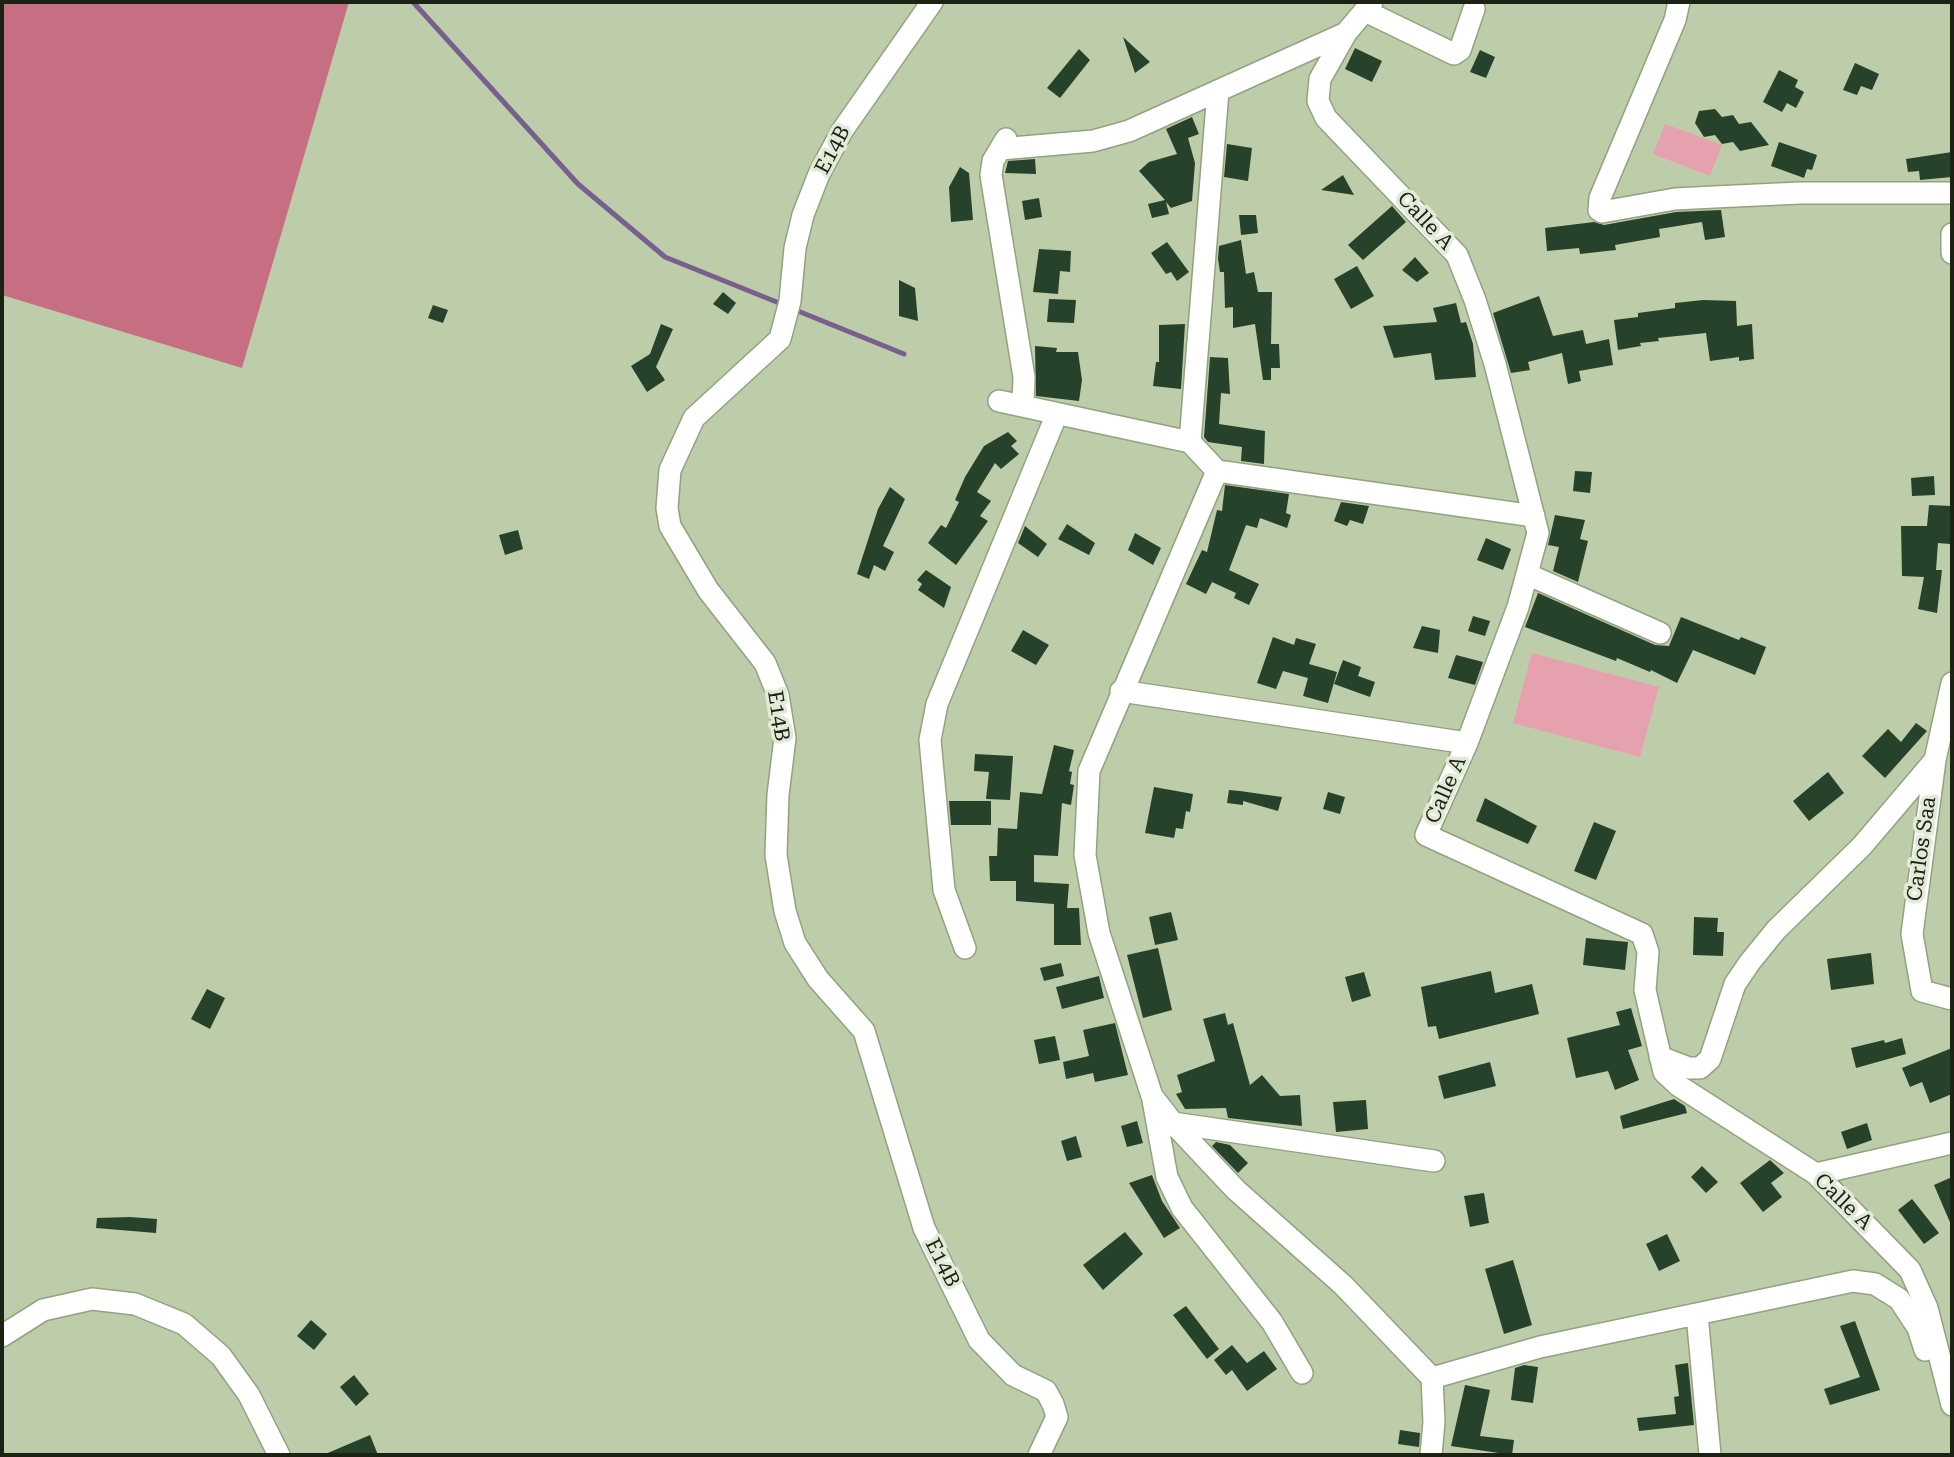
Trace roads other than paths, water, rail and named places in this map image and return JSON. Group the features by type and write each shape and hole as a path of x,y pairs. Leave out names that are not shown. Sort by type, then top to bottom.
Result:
{"street":[{"name":"E14B","path":"932,2 842,131 819,174 803,215 795,248 788,311 780,339 694,418 670,470 667,508 670,526 708,590 765,663 779,695 785,738 778,795 776,855 785,911 795,943 818,979 864,1031 887,1098 923,1228 979,1340 1013,1375 1046,1391 1054,1404 1057,1417 1039,1455"},
{"path":"1679,2 1675,20 1598,205 1602,212 1675,199 1952,193"},
{"path":"1368,6 1454,54 1460,50 1474,9"},
{"name":"Calle A","path":"1368,6 1346,33 1320,79 1318,102 1326,118 1457,255 1475,300 1495,365 1538,533 1529,575 1467,743 1426,835 1642,934 1648,952 1645,989 1664,1072 1679,1086 1816,1174 1910,1270 1927,1308 1952,1405"},
{"path":"1023,406 1024,377 992,175 993,160 1003,144 1093,141 1161,118 1346,33"},
{"path":"1191,442 1218,90"},
{"path":"1952,234 1952,253"},
{"path":"999,401 1056,416 1191,442 1217,471 1534,516"},
{"path":"965,948 944,890 930,740 937,704 1056,416"},
{"path":"1217,471 1121,691 1090,771 1084,855 1098,933 1152,1096 1167,1177 1182,1208 1272,1322 1302,1373"},
{"path":"1529,575 1660,633"},
{"name":"Carlos Saa","path":"1949,999 1922,991 1912,934 1935,760 1952,683"},
{"path":"1121,691 1467,743"},
{"path":"1660,1057 1689,1068 1700,1069 1710,1059 1735,984 1750,962 1776,930 1862,846 1935,760"},
{"path":"1152,1096 1173,1124 1236,1190 1343,1285 1432,1378 1434,1422 1431,1455"},
{"path":"1173,1124 1434,1161"},
{"path":"1816,1174 1952,1143"},
{"path":"1432,1378 1540,1347 1853,1281 1888,1289 1910,1314 1952,1413"},
{"path":"2,1336 43,1310 92,1299 135,1304 184,1324 221,1356 249,1395 279,1455"},
{"path":"1698,1314 1710,1455"}],"waterway":[{"path":"413,2 578,184 665,257 784,305"},
{"path":"793,309 904,354"}]}
